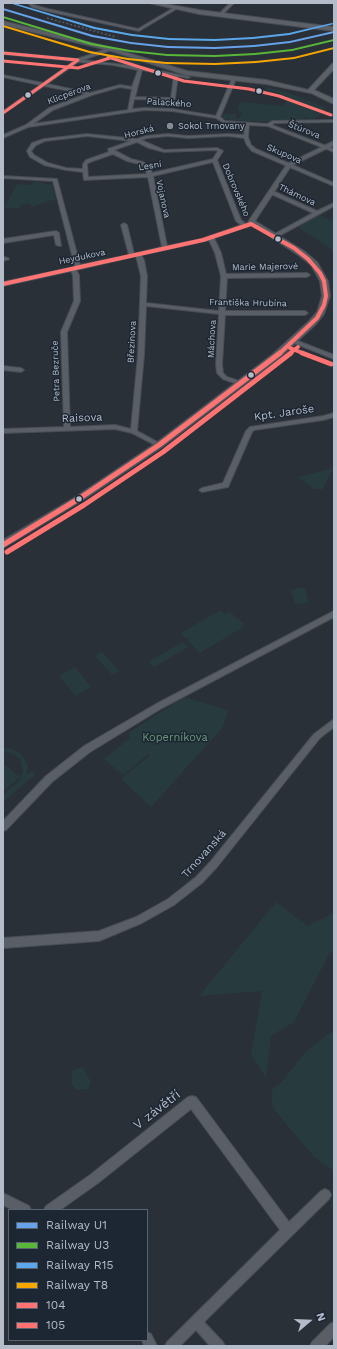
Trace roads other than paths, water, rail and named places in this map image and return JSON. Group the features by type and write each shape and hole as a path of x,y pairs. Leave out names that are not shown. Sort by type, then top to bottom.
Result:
{"main road":[{"path":"152,3 176,8 334,29"},
{"path":"334,65 310,92 334,102"}],"street":[{"path":"30,3 33,6 48,10 139,30 176,8"},
{"path":"220,14 232,3"},
{"path":"3,23 110,49 196,75 272,83 310,92"},
{"path":"3,113 78,60 110,49"},
{"path":"3,57 5,53 78,60 141,68 176,76 188,77"},
{"path":"130,110 134,88 141,68"},
{"path":"3,76 91,94"},
{"path":"172,110 176,76"},
{"path":"217,117 234,79"},
{"name":"Klicperova","path":"28,126 51,109 91,94 136,83"},
{"name":"Klicperova","path":"120,86 134,88"},
{"path":"133,98 173,99"},
{"name":"Palackého","path":"3,137 28,126 144,109 172,110 217,117 224,122 247,124 268,125 273,122 334,121"},
{"path":"54,110 59,113"},
{"path":"64,116 69,119"},
{"path":"246,137 247,124"},
{"name":"Štúrova","path":"268,125 334,151"},
{"path":"85,170 66,169 46,164 32,156 29,151 34,144 44,140 87,135 136,140 164,151 217,149 221,151 216,158"},
{"name":"Horská","path":"85,170 85,164 88,161 113,152 110,150 136,140 155,135 205,137 228,135 246,137"},
{"name":"Skupova","path":"246,137 254,150 334,184"},
{"path":"3,545 80,498 159,445 293,341 312,323 321,312 326,298 324,281 311,262 294,248 274,236 248,224 290,165 334,143"},
{"name":"Vojanova","path":"113,152 129,160 141,163 147,167 165,248"},
{"name":"Lesní","path":"85,170 86,179 150,175 216,158"},
{"name":"Dobrovského","path":"216,158 239,221 248,224"},
{"name":"Petra Bezruče","path":"3,177 55,180 67,224 76,275 77,301 64,332 67,428"},
{"name":"Thámova","path":"271,192 317,213"},
{"name":"Thámova","path":"274,236 334,204"},
{"name":"Heydukova","path":"3,284 211,238 248,224"},
{"name":"Březinova","path":"124,225 135,255 141,260 144,276 144,304 138,401 134,432"},
{"path":"3,241 56,231 59,244"},
{"name":"Máchova","path":"211,238 218,253 224,276 219,364 220,373 225,378 240,383"},
{"name":"Marie Majerové","path":"224,276 307,275"},
{"name":"Františka Hrubína","path":"144,304 222,313 305,313"},
{"path":"293,341 334,357"},
{"path":"3,368 21,370"},
{"name":"Kpt. Jaroše","path":"202,490 226,485 249,431 252,428 316,420 334,415"},
{"name":"Raisova","path":"3,431 115,427 134,432 159,445"},
{"path":"3,827 49,779 87,749 159,706 334,614"},
{"name":"Trnovanská","path":"3,943 99,936 139,920 171,902 194,884 214,864 305,750 317,736 334,722"},
{"name":"V závětří","path":"51,1209 94,1180 192,1101 288,1231"},
{"path":"172,1346 325,1194"},
{"path":"3,1200 23,1209"},
{"path":"196,1322 219,1346"},
{"path":"316,1346 334,1328"}],"railway":[{"path":"47,18 116,37"}],"rail line":[{"name":"R15","path":"11,3 94,28 132,35 169,39 215,40 253,38 289,34 332,24"},
{"name":"U1","path":"3,9 92,36 131,43 168,47 215,48 254,46 290,42 334,32"},
{"name":"U3","path":"3,17 91,44 130,51 167,55 215,56 255,54 292,50 334,40"},
{"name":"T8","path":"3,26 89,52 128,59 166,63 215,64 256,62 294,58 334,48"}],"place":[{"name":"Sokol Trnovany","path":"170,126"}],"park label":[{"name":"Koperníkova","path":"175,738"}]}
